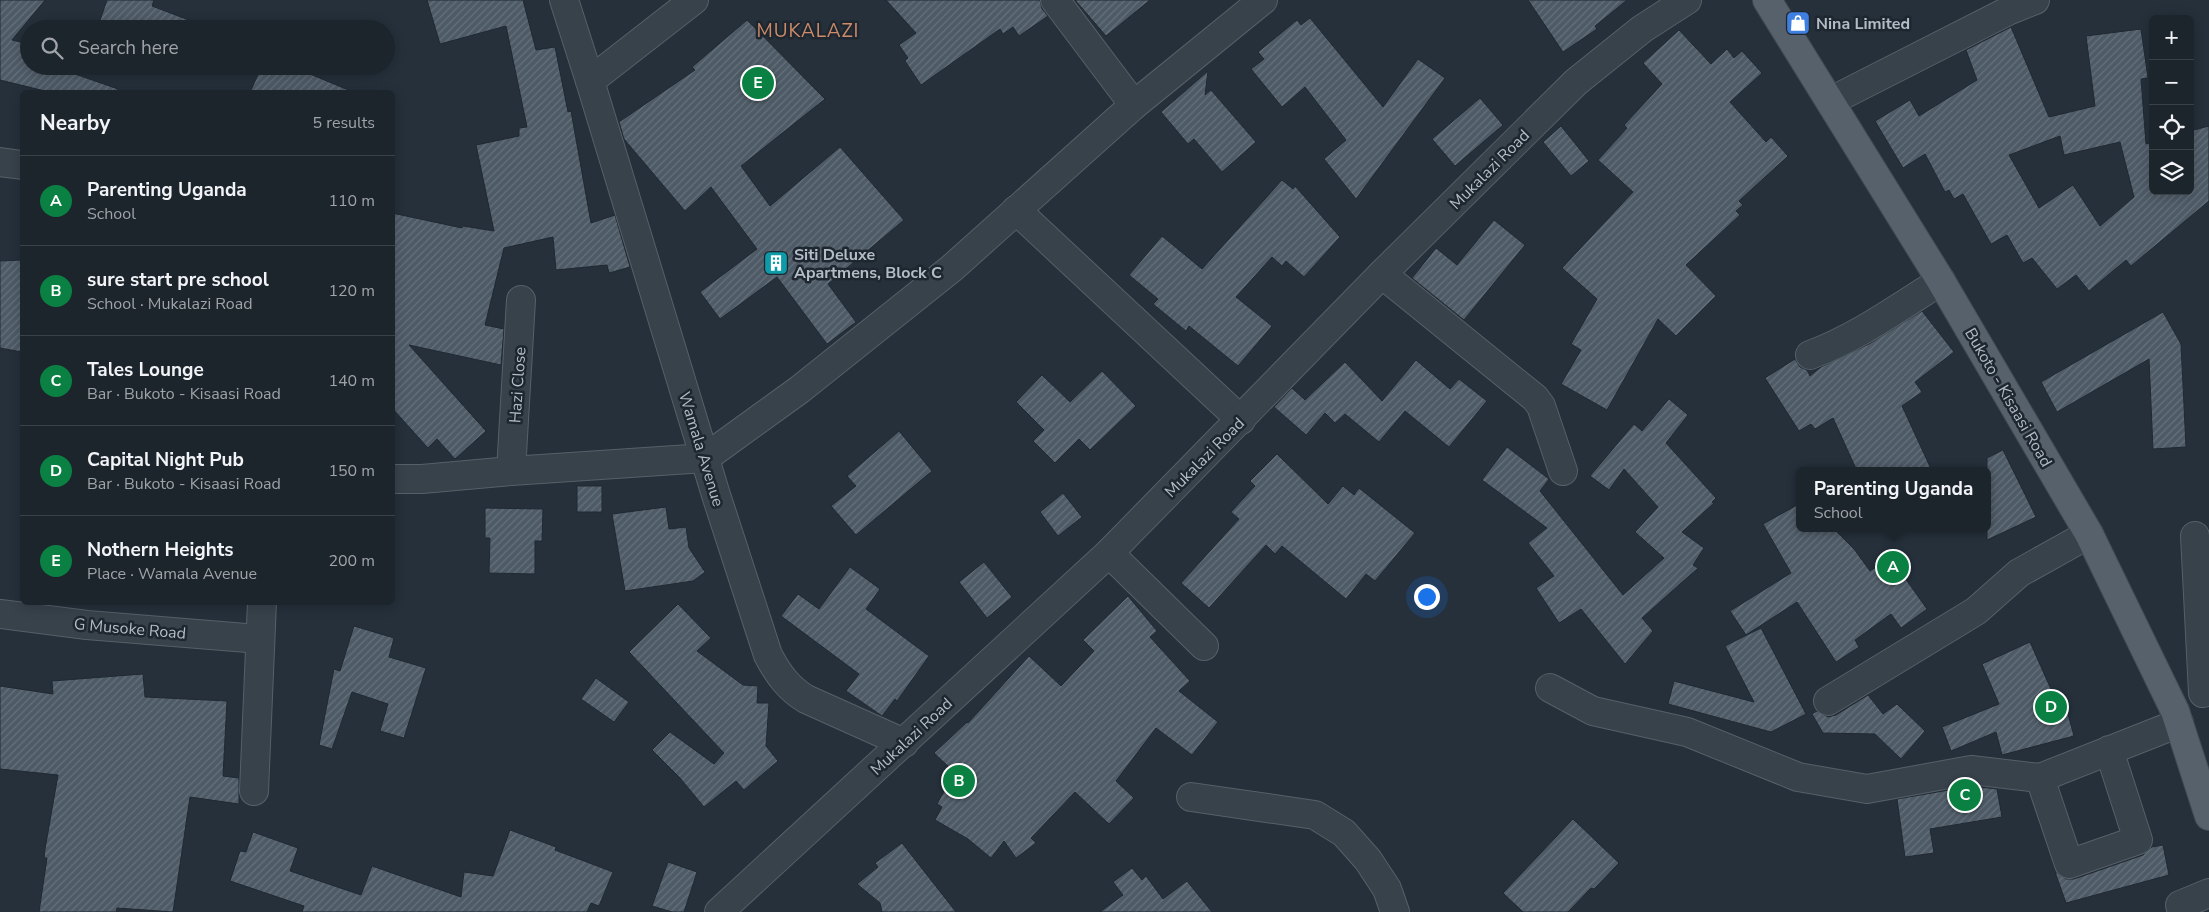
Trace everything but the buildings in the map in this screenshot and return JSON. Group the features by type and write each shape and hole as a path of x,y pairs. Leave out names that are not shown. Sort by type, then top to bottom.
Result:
{"main road":[{"name":"Bukoto - Kisaasi Road","path":"1767,0 1941,281 2089,534 2177,717 2209,816"}],"street":[{"name":"Wamala Avenue","path":"564,0 705,458 768,655 779,675 792,691 904,743"},
{"path":"590,81 694,0"},
{"path":"1055,0 1134,105"},
{"path":"395,479 422,479 705,458 799,390 952,268 1134,105 1263,0"},
{"name":"Mukalazi Road","path":"719,912 1109,553 1382,274 1576,82 1642,29 1687,0"},
{"path":"1831,101 2010,10 2035,0"},
{"path":"0,162 20,165"},
{"path":"1016,210 1240,420"},
{"path":"1382,274 1535,398 1540,406 1563,471"},
{"path":"1810,355 1868,326 1941,281"},
{"name":"Hazi Close","path":"511,471 521,300"},
{"path":"1828,701 1976,611 2019,573 2089,534"},
{"path":"1550,688 1593,711 1687,732 1798,777 1867,789 1971,770 2040,778 2109,750 2177,717 2206,691 2195,536"},
{"path":"1109,553 1204,646"},
{"path":"254,791 262,605"},
{"name":"G Musoke Road","path":"0,614 87,625 260,639"},
{"path":"2040,778 2070,864 2138,840 2109,750"},
{"path":"1191,797 1315,815 1344,833 1368,860 1387,888 1395,912"},
{"path":"2182,912 2180,905 2209,893"}],"place":[{"name":"Nina Limited","path":"1798,23"},
{"name":"Nothern Heights","path":"758,83"},
{"name":"Siti Deluxe Apartmens, Block C","path":"776,263"},
{"name":"Parenting Uganda","path":"1893,567"},
{"name":"Capital Night Pub","path":"2051,707"},
{"name":"sure start pre school","path":"959,781"},
{"name":"Tales Lounge","path":"1965,795"}],"district":[{"name":"MUKALAZI","path":"808,30"}]}
